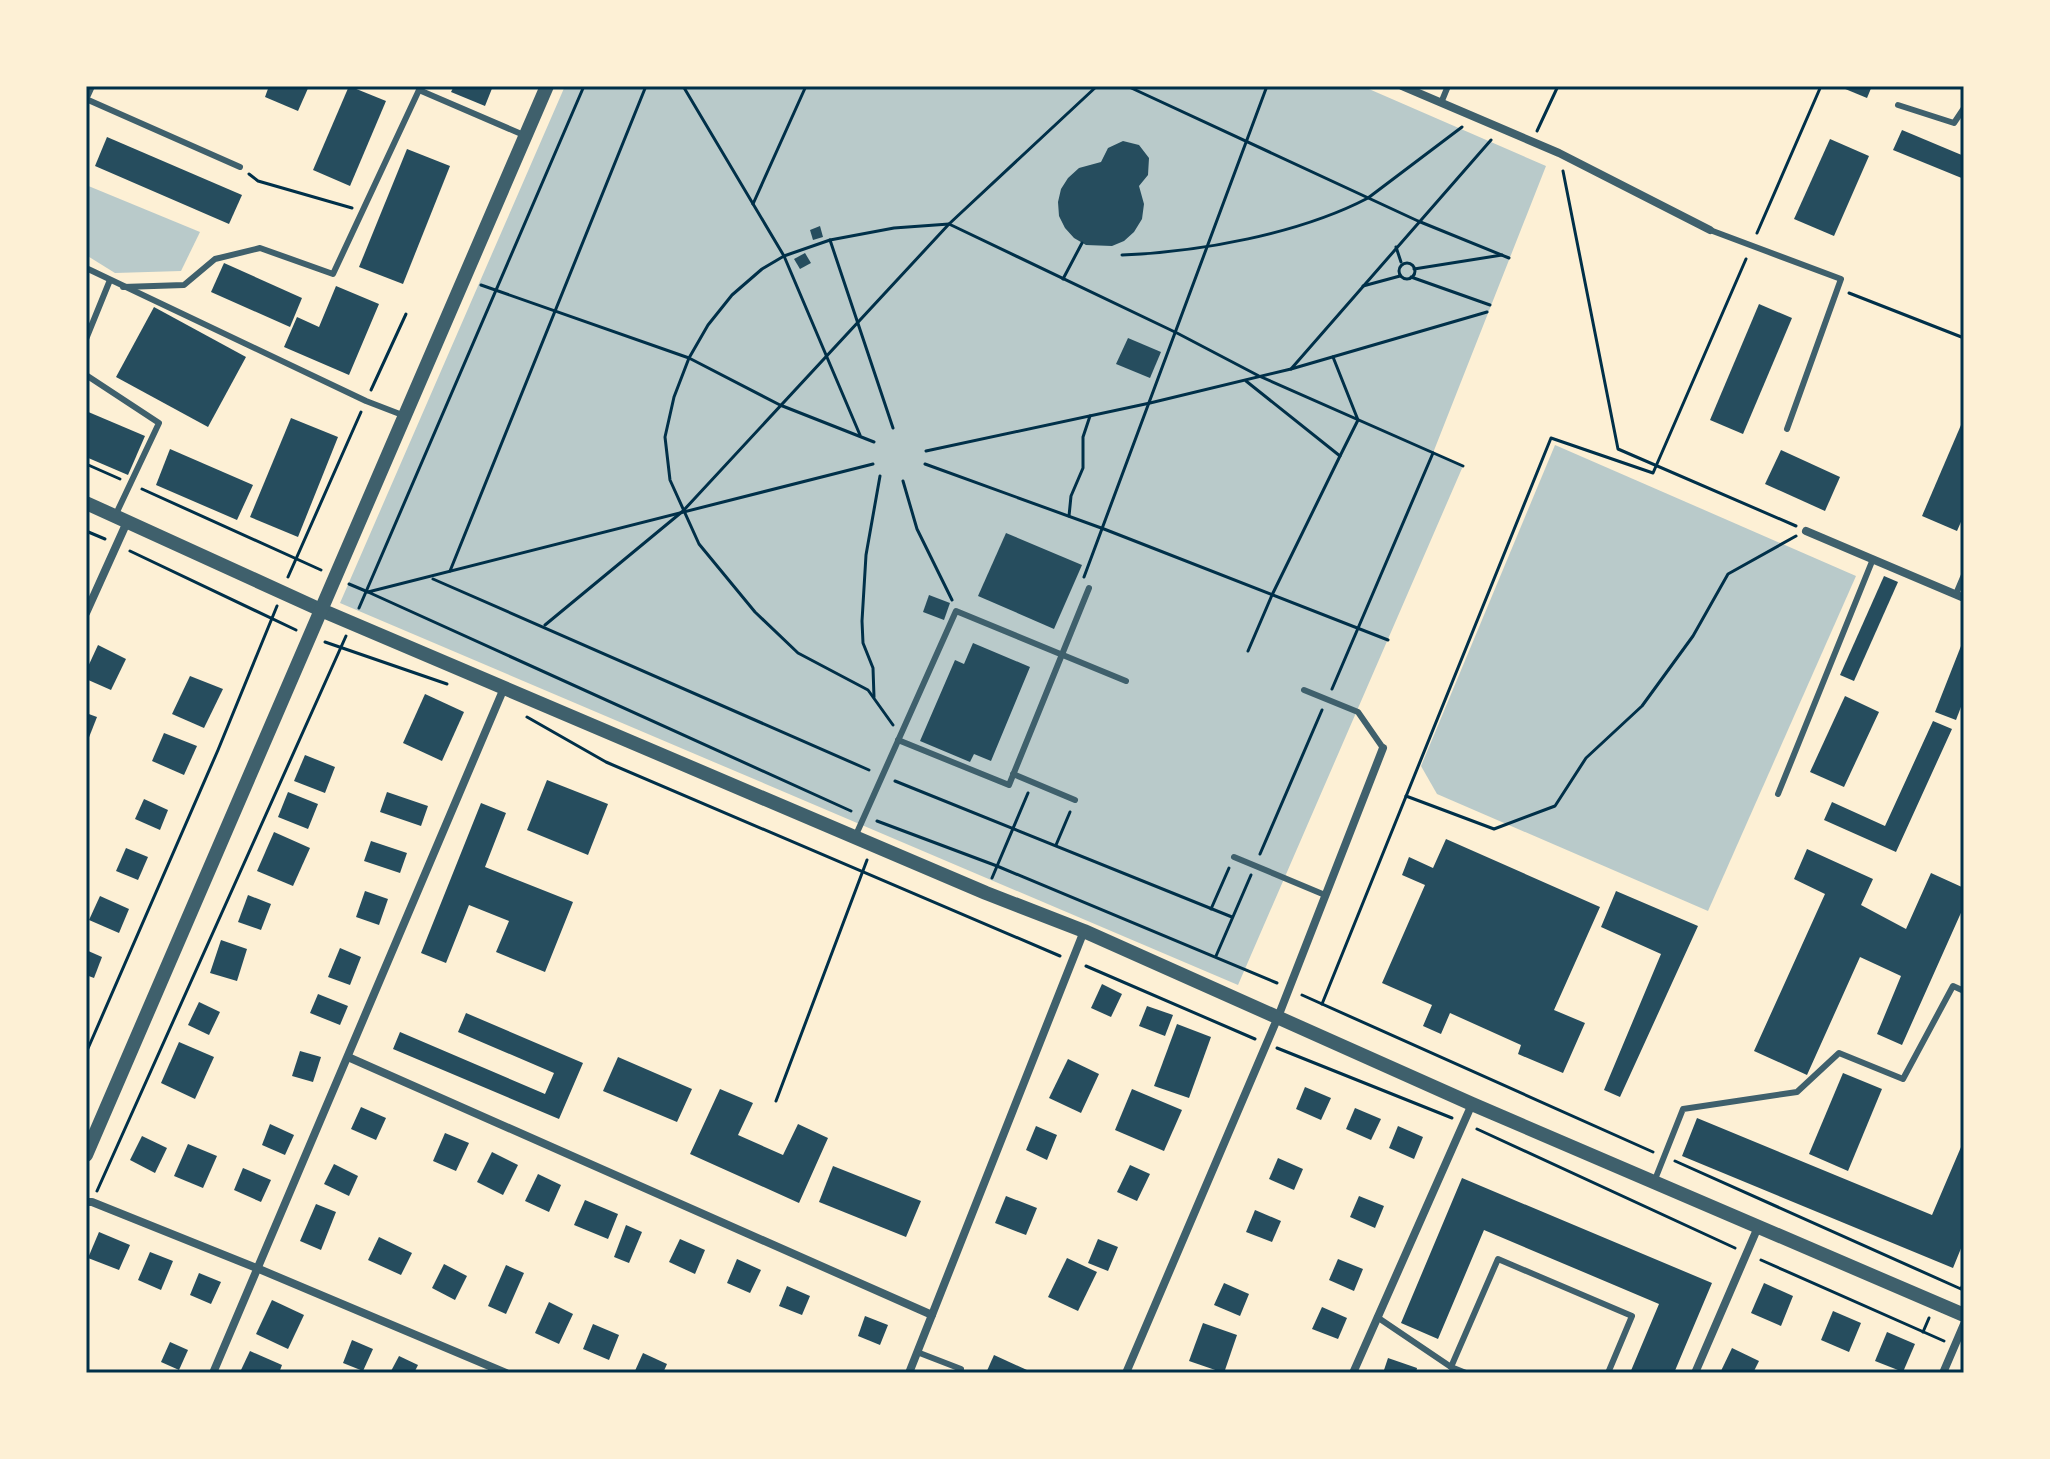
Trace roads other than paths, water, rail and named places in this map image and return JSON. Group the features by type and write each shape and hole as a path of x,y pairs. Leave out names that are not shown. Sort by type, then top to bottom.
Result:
{"street":[{"path":"86,98 91,86"},
{"path":"86,1155 547,86"},
{"path":"1402,86 1559,153 1710,230"},
{"path":"86,503 321,610 986,893 1084,931 1472,1104 1964,1315"},
{"path":"86,613 117,544 121,519"},
{"path":"1806,531 1960,596"},
{"path":"213,1373 504,688"},
{"path":"1126,1373 1278,1017 1383,748"},
{"path":"909,1373 1084,931"},
{"path":"348,1057 932,1315"},
{"path":"1353,1373 1472,1104"},
{"path":"89,1202 259,1269 506,1373"},
{"path":"1695,1373 1758,1227"},
{"path":"1943,1373 1964,1324"}],"lane":[{"path":"1441,103 1448,86"},
{"path":"123,287 184,285 215,259 260,248 333,274 420,88 526,136"},
{"path":"86,98 240,167"},
{"path":"1898,105 1954,123 1964,108"},
{"path":"1710,230 1841,279 1787,429"},
{"path":"86,268 366,401 405,416"},
{"path":"86,339 110,280"},
{"path":"86,375 159,423 131,484 121,519"},
{"path":"1778,794 1873,559"},
{"path":"1960,596 1964,575"},
{"path":"899,738 1009,785 1089,588"},
{"path":"855,837 956,611 1126,681"},
{"path":"1304,690 1358,712 1383,748"},
{"path":"1013,774 1075,800"},
{"path":"1234,857 1325,895"},
{"path":"1654,1182 1683,1109 1797,1092 1839,1053 1903,1079 1953,986 1964,991"},
{"path":"1451,1367 1498,1259 1632,1316 1608,1373"},
{"path":"1377,1317 1451,1367 1466,1373"},
{"path":"917,1352 961,1369 959,1373"}]}
